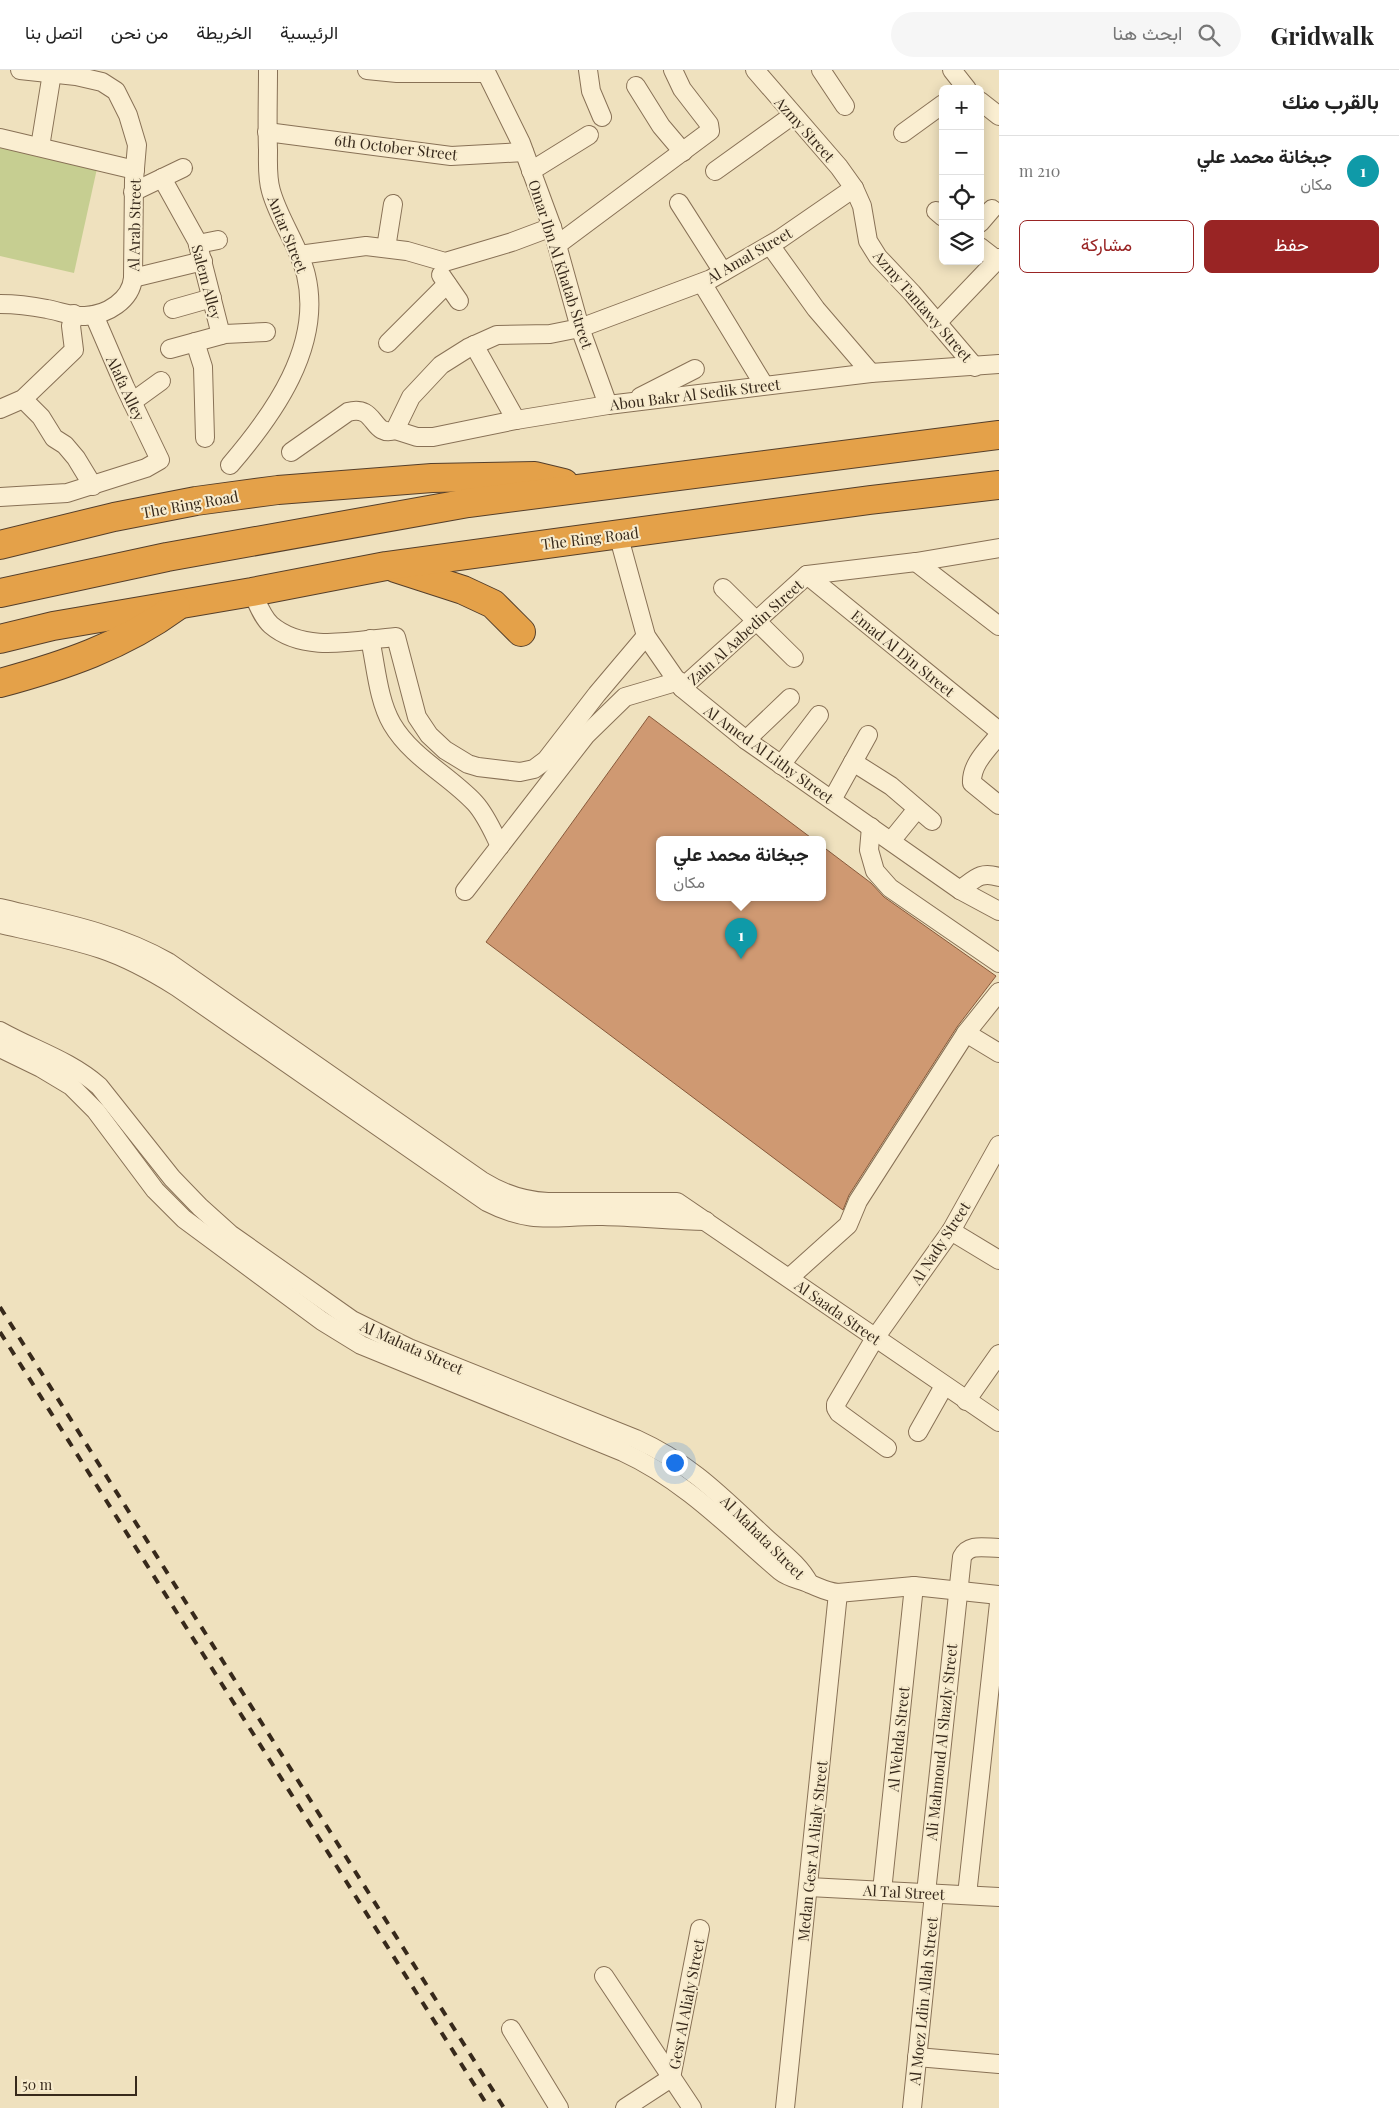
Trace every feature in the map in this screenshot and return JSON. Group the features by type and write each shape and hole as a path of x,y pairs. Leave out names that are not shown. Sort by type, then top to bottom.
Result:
{"highway":[{"name":"The Ring Road","path":"0,593 167,557 449,507 999,435"},
{"name":"The Ring Road","path":"0,545 114,517 196,502 329,485 432,478 535,476 587,488"},
{"name":"The Ring Road","path":"0,638 53,626 183,602 252,592 386,566 870,500 999,485"},
{"path":"386,566 432,579 493,604 521,632"},
{"name":"The Ring Road","path":"0,683 62,664 123,641 151,625 183,602"}],"street":[{"path":"20,70 52,73 40,147"},
{"name":"Antar Street","path":"230,465 266,419 289,383 301,351 309,311 306,275 271,191 267,132 268,70"},
{"path":"367,70 397,73 486,72"},
{"path":"588,70 591,91 602,117"},
{"path":"557,245 710,131 711,128 682,89 673,70"},
{"name":"Azmy Street","path":"755,70 839,167 854,188"},
{"path":"821,70 845,106"},
{"path":"952,70 964,85"},
{"name":"Omar Ibn Al Khatab Street","path":"486,72 524,152 552,227 580,328 608,405"},
{"name":"Al Arab Street","path":"52,73 102,82 116,91 128,115 138,145 134,192 132,286 122,300 112,309 94,315"},
{"path":"636,86 661,126 683,152"},
{"path":"984,104 999,116"},
{"path":"903,133 939,107"},
{"path":"714,171 793,115"},
{"name":"6th October Street","path":"267,132 451,156 524,152"},
{"path":"531,171 589,135"},
{"path":"0,138 135,170"},
{"path":"134,192 183,168"},
{"name":"Salem Alley","path":"162,178 198,244 222,335"},
{"name":"Al Amal Street","path":"395,430 411,397 440,365 474,345 497,335 550,334 580,328 702,283 770,245 854,188"},
{"name":"Azmy Tantawy Street","path":"854,188 862,206 868,241 878,257 975,367"},
{"path":"679,203 723,272"},
{"path":"386,248 394,204"},
{"path":"299,255 366,246 407,251 445,262 459,260 552,227"},
{"path":"198,244 218,240"},
{"path":"770,245 816,309 871,373"},
{"path":"937,323 995,261 984,251"},
{"path":"429,258 459,301"},
{"path":"133,278 203,262"},
{"path":"702,283 764,385"},
{"path":"388,343 447,284"},
{"path":"173,309 212,298"},
{"path":"0,304 47,308 84,316 94,315"},
{"path":"0,409 23,399 74,350 72,326 74,314"},
{"name":"Alafa Alley","path":"93,486 146,468 160,460 94,315"},
{"path":"170,349 222,335 266,332"},
{"path":"196,342 204,367 205,438"},
{"path":"474,345 516,420"},
{"name":"Abou Bakr Al Sedik Street","path":"291,452 348,412 358,409 365,411 382,430 388,432 395,430 417,437 433,437 516,420 608,405 871,373 999,364"},
{"path":"634,402 643,394 695,369"},
{"path":"132,402 161,381"},
{"path":"0,497 67,493 93,486 76,458 65,445 54,438 41,417 23,399"},
{"name":"Al Amed Al Lithy Street","path":"618,534 646,636 680,684 746,740 781,765 960,890 999,911"},
{"path":"807,575 916,562 999,548"},
{"path":"916,562 999,626"},
{"name":"Zain Al Aabedin Street","path":"465,891 586,735 625,697 680,684 757,621 807,575"},
{"name":"Emad Al Din Street","path":"807,575 999,733 975,766 972,774 972,783 999,805"},
{"path":"723,588 794,658"},
{"path":"252,592 271,625 292,636 316,644 396,637 417,717 429,735 445,750 468,764 520,772 534,769 546,760 597,694 646,636"},
{"path":"370,639 383,702 391,723 421,758 455,784 477,805 500,846"},
{"path":"746,740 790,698"},
{"path":"781,765 819,715"},
{"path":"832,800 868,735"},
{"path":"853,762 892,786 932,821"},
{"path":"455,784 468,764"},
{"path":"890,841 917,809"},
{"path":"871,827 869,850 875,871 890,888 999,963"},
{"path":"960,890 980,875 987,874 999,877"},
{"path":"0,908 103,932 148,950 494,1189 507,1195 534,1202 707,1221"},
{"path":"0,924 77,941 103,949 154,973 501,1210 540,1219 602,1209"},
{"path":"789,1278 848,1225 858,1201 966,1033 999,992"},
{"name":"Al Mahata Street","path":"0,1031 69,1064 85,1074 105,1093 172,1178 200,1207 230,1234 334,1308 390,1339 636,1439 672,1457 706,1481 796,1565 809,1583"},
{"path":"966,1033 999,1053"},
{"name":"Al Mahata Street","path":"0,1048 41,1068 71,1086 96,1111 141,1175 169,1205 200,1232 322,1321 348,1338 382,1355 623,1452 658,1470 691,1493 780,1572 794,1580 809,1583"},
{"name":"Al Nady Street","path":"887,1448 839,1413 836,1404 875,1338 951,1232 999,1145"},
{"name":"Al Saada Street","path":"602,1209 677,1202 999,1422"},
{"path":"951,1232 999,1260"},
{"path":"966,1400 999,1354"},
{"path":"918,1432 944,1386"},
{"name":"Ali Mahmoud Al Shazly Street","path":"930,1893 957,1590 962,1557 965,1551 970,1548 999,1548"},
{"path":"809,1583 828,1592 838,1593 914,1586 999,1595"},
{"name":"Al Wehda Street","path":"882,1891 914,1586"},
{"name":"Medan Gesr Al Alialy Street","path":"785,2108 838,1593"},
{"path":"967,1896 999,1603"},
{"name":"Al Tal Street","path":"809,1887 999,1897"},
{"name":"Al Moez Ldin Allah Street","path":"912,2108 930,1893"},
{"name":"Gesr Al Alialy Street","path":"672,2078 700,1929"},
{"name":"Gesr Al Alialy Street","path":"604,1976 692,2108"},
{"path":"511,2030 559,2108"},
{"path":"917,2057 999,2064"},
{"path":"625,2108 672,2078"}],"green space":[{"path":"0,142 98,164 74,273 0,256"}],"building":[{"path":"649,716 809,836 656,836 656,901 826,901 826,849 871,883 884,897 996,976 957,1027 849,1195 843,1210 486,942"}],"railway":[{"path":"0,1307 504,2108"},
{"path":"0,1332 489,2108"}],"place":[{"name":"جبخانة محمد علي","path":"741,959"}]}
